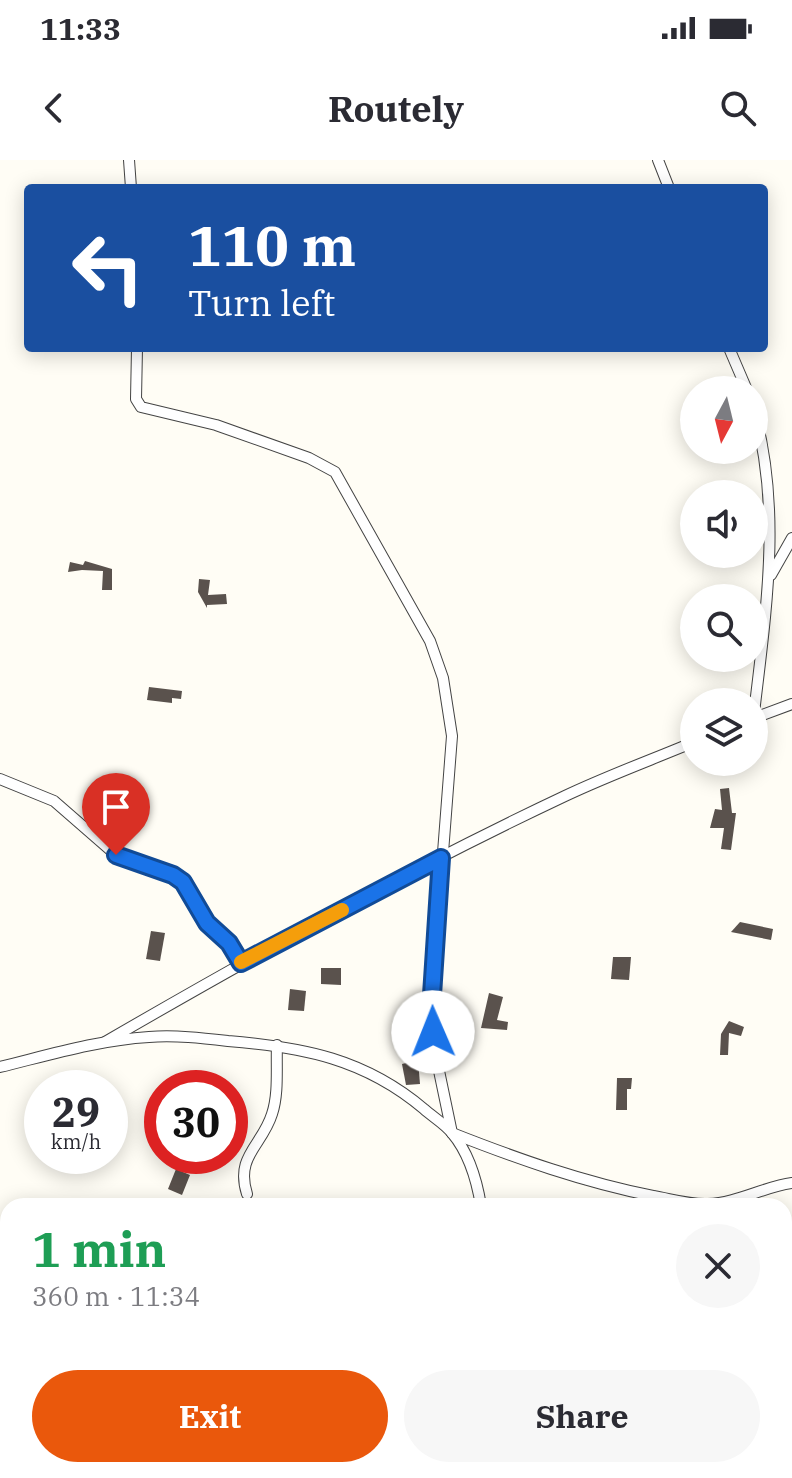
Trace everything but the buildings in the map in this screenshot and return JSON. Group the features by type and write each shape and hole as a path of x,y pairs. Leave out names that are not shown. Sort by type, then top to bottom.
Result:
{"street":[{"path":"129,160 131,184"},
{"path":"658,160 667,184"},
{"path":"137,352 136,399 141,407 216,425 309,458 340,477 430,641 440,666 452,736 432,995 433,1032 452,1133 465,1155 480,1198"},
{"path":"731,352 741,376"},
{"path":"757,688 770,577 765,464"},
{"path":"770,577 792,538"},
{"path":"768,711 792,704"},
{"path":"105,1042 241,963 441,858 565,796 680,748"},
{"path":"0,779 54,801 116,855 179,878 207,923 229,943 241,963"},
{"path":"0,1067 105,1042 152,1037 277,1045 315,1052 349,1063 386,1081 452,1133 574,1177 664,1198"},
{"path":"247,1194 242,1172 244,1162 273,1112 277,1045"},
{"path":"743,1198 792,1183"}],"slow traffic":[{"path":"241,962 342,910"}],"route":[{"path":"116,855 179,878 207,923 229,943 241,963 441,858 432,995 433,1032"}]}
